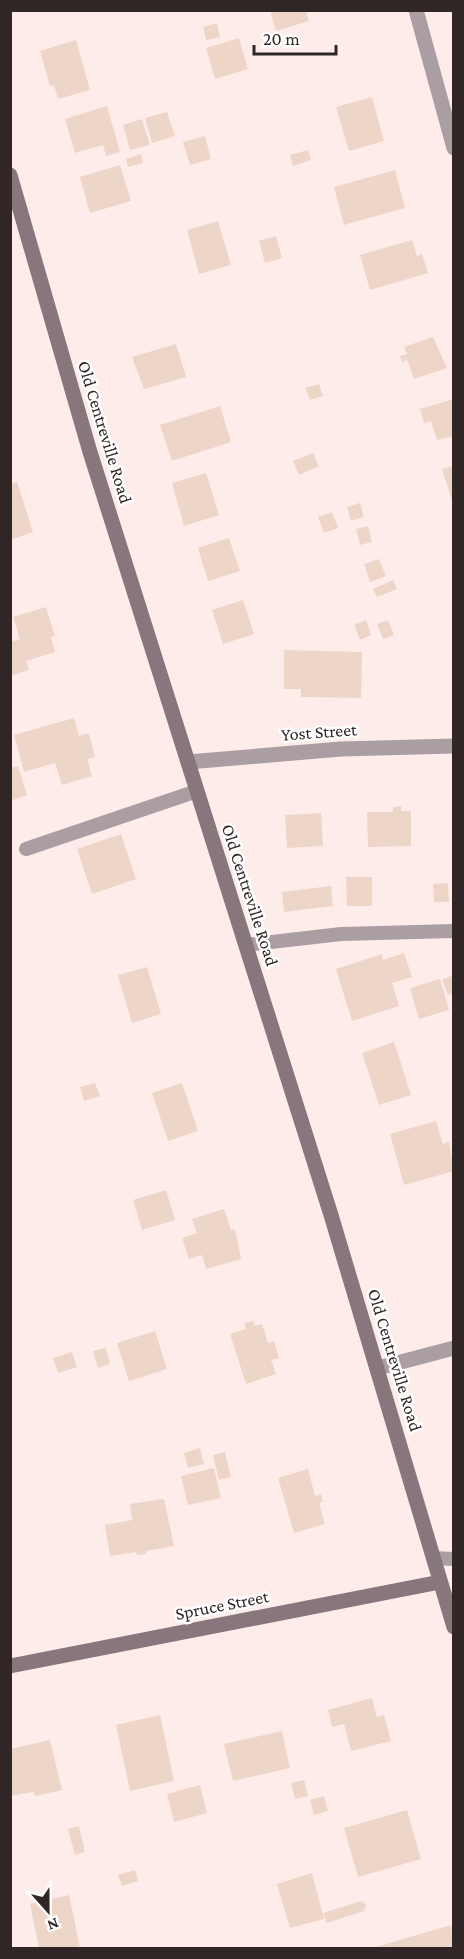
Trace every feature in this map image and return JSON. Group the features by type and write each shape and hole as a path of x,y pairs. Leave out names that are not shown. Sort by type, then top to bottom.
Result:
{"main road":[{"name":"Old Centreville Road","path":"10,175 90,452 378,1368 440,1582 451,1607 453,1627"},
{"name":"Spruce Street","path":"10,1666 440,1582"}],"street":[{"path":"421,11 453,148"},
{"name":"Yost Street","path":"188,762 341,748 453,746"},
{"path":"378,1368 453,1348"}],"lane":[{"path":"26,849 197,791"},
{"path":"246,945 341,934 453,931"},
{"path":"433,1558 453,1559"}],"building":[{"path":"270,10 306,10 309,21 276,31"},
{"path":"217,23 220,37 206,40 203,27"},
{"path":"239,38 248,69 215,79 206,48"},
{"path":"76,40 90,90 58,99 54,85 50,86 40,51"},
{"path":"372,97 384,141 349,151 336,107"},
{"path":"107,106 120,152 106,156 103,145 75,153 65,119"},
{"path":"167,112 175,136 152,143 145,118"},
{"path":"142,119 150,145 130,150 123,125"},
{"path":"205,136 211,159 190,165 183,142"},
{"path":"308,150 311,160 293,166 290,155"},
{"path":"141,154 143,163 128,167 126,159"},
{"path":"120,165 131,201 90,213 80,177"},
{"path":"395,170 405,208 344,225 334,187"},
{"path":"218,221 231,265 199,274 187,230"},
{"path":"276,236 282,258 265,263 259,241"},
{"path":"412,240 417,256 422,254 428,273 370,290 360,255"},
{"path":"433,337 447,368 414,379 407,360 402,362 400,356 407,354 404,347"},
{"path":"176,344 186,377 144,389 132,357"},
{"path":"319,384 323,396 310,400 305,388"},
{"path":"454,399 454,436 437,440 431,421 424,423 420,409"},
{"path":"220,406 231,442 172,461 160,425"},
{"path":"313,453 319,466 299,475 293,461"},
{"path":"454,466 454,504 453,504 442,469"},
{"path":"206,473 219,515 184,526 172,483"},
{"path":"17,482 33,532 10,540 10,485"},
{"path":"360,503 364,517 351,521 347,507"},
{"path":"332,512 338,528 324,533 318,517"},
{"path":"368,526 372,542 360,545 356,529"},
{"path":"229,538 240,571 208,581 198,548"},
{"path":"379,559 386,576 370,582 364,564"},
{"path":"393,580 397,589 377,597 373,589"},
{"path":"243,600 254,634 223,644 212,610"},
{"path":"46,607 55,636 51,637 55,652 26,661 29,670 10,676 10,642 20,639 13,617"},
{"path":"366,620 371,635 360,640 354,625"},
{"path":"388,620 394,635 383,639 377,624"},
{"path":"284,650 362,652 361,698 301,697 301,689 284,689"},
{"path":"74,718 79,736 89,733 95,757 87,759 92,776 62,785 55,763 24,772 14,735"},
{"path":"18,766 27,795 10,801 10,768"},
{"path":"401,806 401,811 411,811 411,846 368,847 367,812 393,812 393,807"},
{"path":"321,813 323,846 287,848 285,815"},
{"path":"121,834 136,879 92,894 77,849"},
{"path":"346,877 372,877 372,906 347,906"},
{"path":"448,883 449,902 434,902 433,884"},
{"path":"331,886 333,906 284,912 282,892"},
{"path":"404,953 412,977 392,983 399,1006 352,1021 336,969 382,954 383,960"},
{"path":"147,967 161,1014 132,1023 118,975"},
{"path":"453,975 454,993 448,995 442,980"},
{"path":"440,979 449,1010 419,1019 410,988"},
{"path":"394,1042 411,1095 379,1105 362,1053"},
{"path":"95,1083 100,1096 84,1101 80,1087"},
{"path":"182,1083 198,1131 168,1141 152,1093"},
{"path":"436,1121 443,1144 449,1142 454,1171 404,1185 390,1134"},
{"path":"166,1190 175,1220 142,1230 133,1200"},
{"path":"224,1209 231,1230 235,1229 241,1259 206,1269 202,1255 189,1259 182,1238 197,1233 192,1219"},
{"path":"253,1321 255,1326 262,1324 268,1343 274,1341 279,1358 271,1360 276,1374 246,1384 230,1334 246,1329 244,1323"},
{"path":"155,1331 167,1369 129,1381 117,1343"},
{"path":"106,1348 110,1364 98,1368 93,1351"},
{"path":"72,1352 77,1367 58,1373 53,1358"},
{"path":"200,1448 204,1464 188,1468 184,1453"},
{"path":"225,1452 231,1477 219,1480 213,1455"},
{"path":"214,1468 221,1498 188,1505 181,1476"},
{"path":"308,1469 315,1496 321,1494 323,1502 319,1503 325,1524 294,1533 278,1478"},
{"path":"164,1499 174,1546 146,1551 146,1554 137,1555 136,1552 110,1556 105,1525 132,1520 130,1504"},
{"path":"372,1698 377,1717 384,1715 391,1741 351,1751 344,1724 332,1727 328,1710"},
{"path":"160,1715 174,1781 130,1791 116,1725"},
{"path":"282,1731 290,1768 233,1781 224,1744"},
{"path":"50,1740 62,1790 35,1796 34,1792 10,1796 10,1749"},
{"path":"304,1780 308,1796 295,1799 291,1783"},
{"path":"200,1785 207,1813 174,1822 167,1794"},
{"path":"324,1796 328,1811 314,1815 310,1800"},
{"path":"407,1810 421,1859 358,1877 344,1828"},
{"path":"79,1826 85,1852 75,1855 68,1829"},
{"path":"135,1870 138,1881 122,1886 118,1875"},
{"path":"312,1873 324,1919 290,1928 277,1884"},
{"path":"69,1895 80,1948 39,1948 30,1904"},
{"path":"361,1901 366,1904 364,1911 327,1923 323,1913"},
{"path":"451,1925 454,1948 372,1948"}]}
